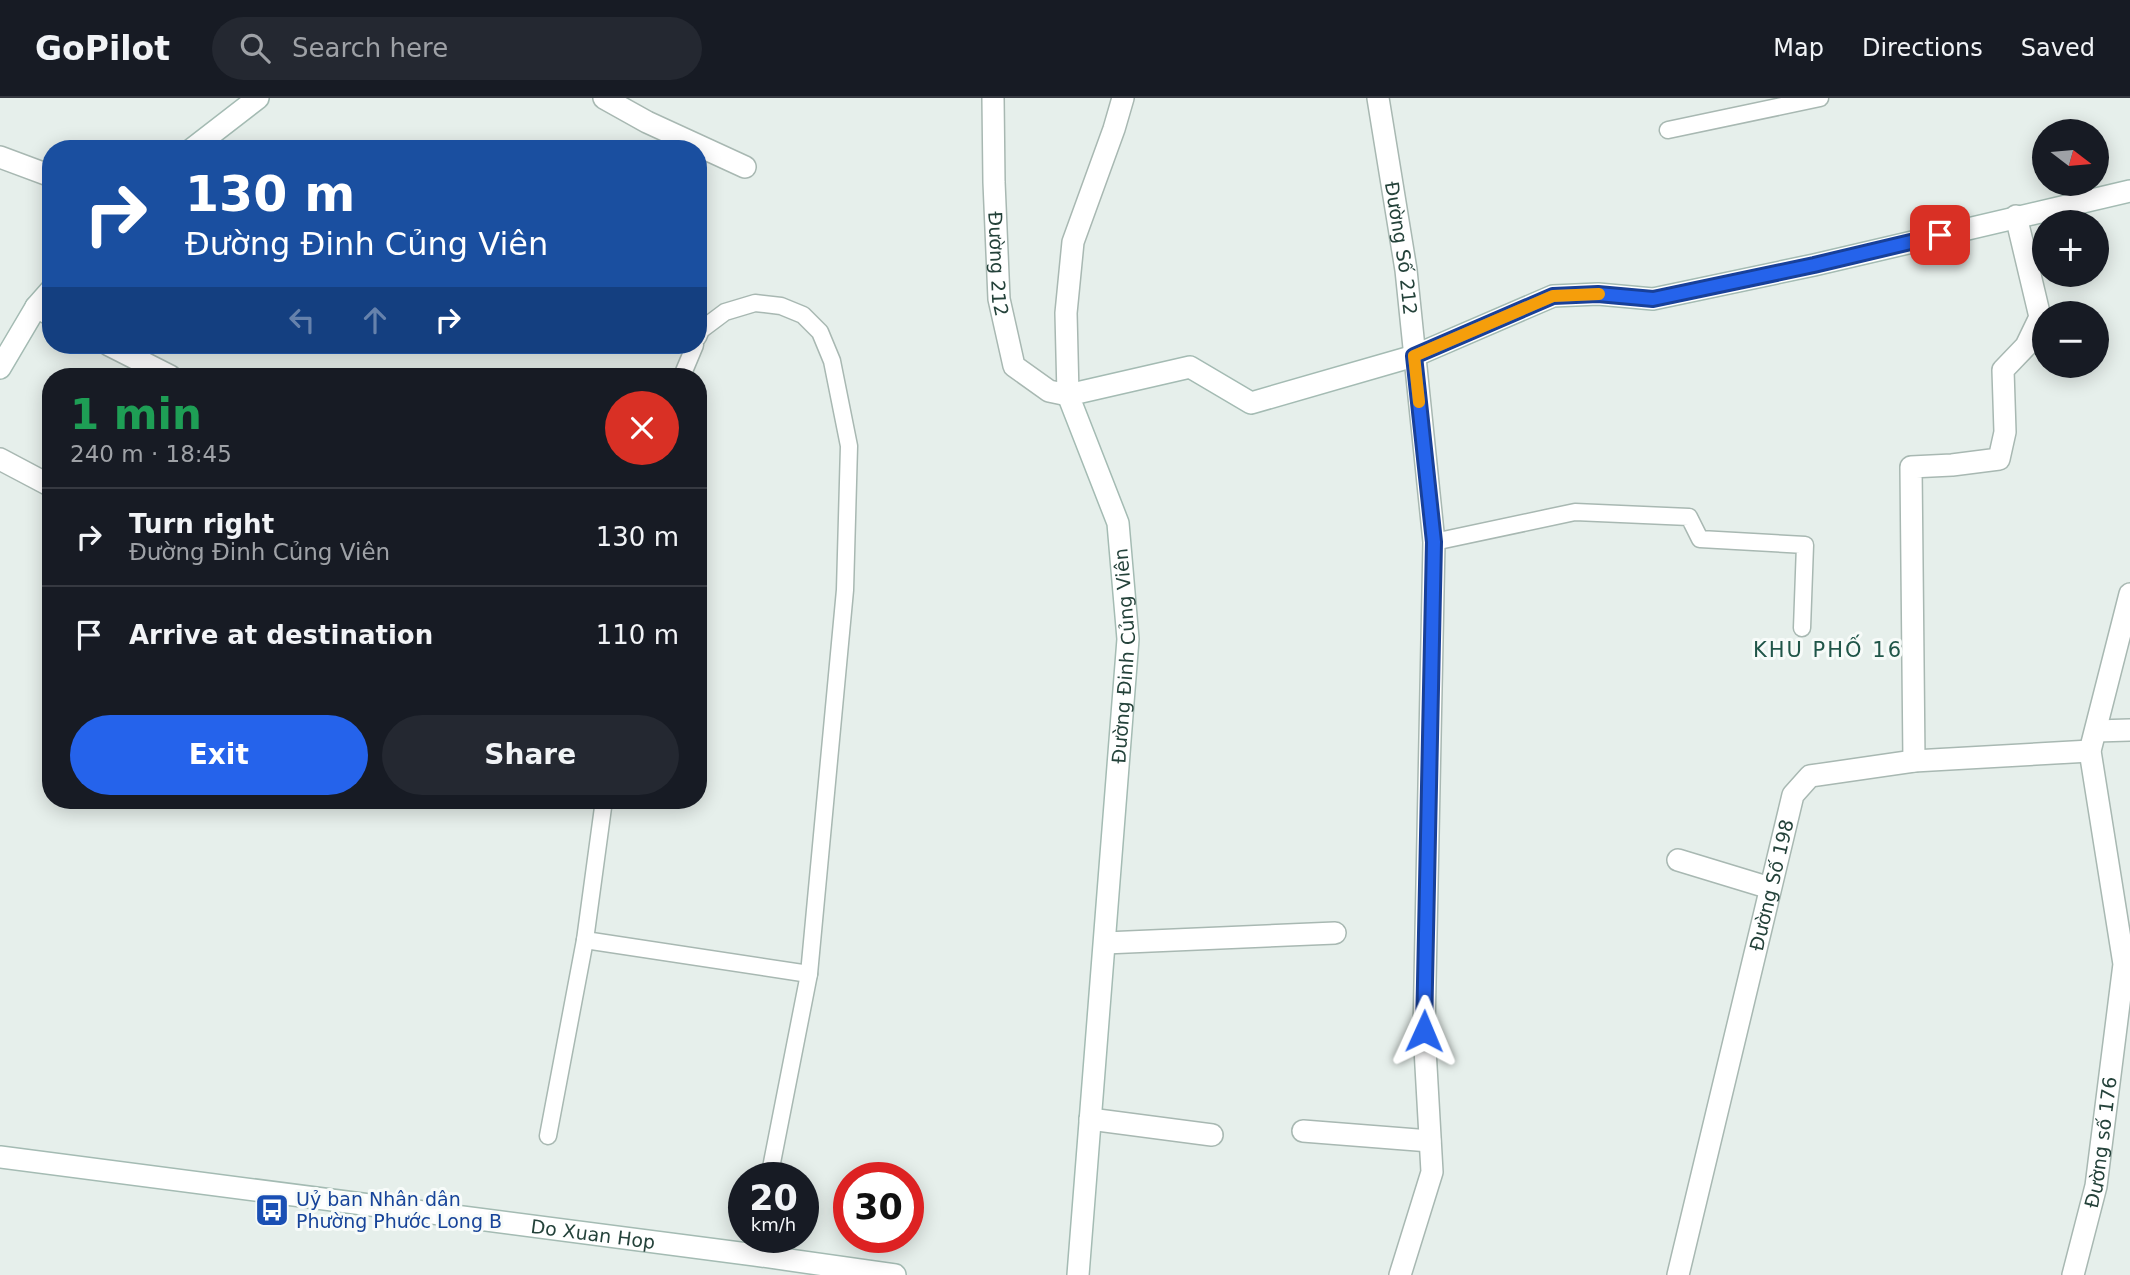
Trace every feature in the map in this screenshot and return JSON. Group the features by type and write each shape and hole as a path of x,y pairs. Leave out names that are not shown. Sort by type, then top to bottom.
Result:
{"street":[{"path":"204,140 258,98"},
{"path":"604,98 686,140"},
{"name":"Đường 212","path":"993,98 999,299 1014,366 1049,391 1068,395"},
{"name":"Đường Đinh Củng Viên","path":"1078,1275 1128,639 1118,523 1068,395 1066,313 1073,242 1123,98"},
{"name":"Đường Số 212","path":"1378,98 1406,270 1434,542 1424,1031 1432,1172 1400,1275"},
{"path":"707,150 745,167"},
{"path":"0,158 42,173"},
{"path":"1068,395 1190,367 1251,402 1414,356 1553,296 1598,294 1653,299 1814,265 2130,191"},
{"path":"1914,761 1911,467 1999,459 2005,432 2003,370 2026,346 2040,317 2016,216"},
{"path":"0,368 42,314"},
{"path":"127,354 154,368"},
{"path":"0,459 42,481"},
{"name":"Đường số 176","path":"2073,1275 2096,1186 2124,964 2093,741 2130,594"},
{"name":"Đường Số 198","path":"1678,1275 1793,795 1810,776 1914,761 2093,741 2130,730"},
{"path":"1678,860 1770,888"},
{"path":"1105,943 1335,933"},
{"path":"1090,1119 1212,1135"},
{"path":"1303,1131 1430,1141"},
{"name":"Do Xuan Hop","path":"0,1157 728,1243"},
{"name":"Do Xuan Hop","path":"790,1253 895,1275"}],"lane":[{"path":"1668,130 1820,98"},
{"path":"707,326 725,312 755,303 781,306 803,316 820,332 832,361 849,446 845,590 809,974 772,1162"},
{"path":"1434,542 1575,512 1689,517 1700,539 1805,545 1802,628"},
{"path":"548,1136 585,940 603,809"},
{"path":"585,940 809,974"}],"slow traffic":[{"path":"1419,402 1414,356 1553,296 1599,294"}],"place":[{"name":"Uỷ ban Nhân dân Phường Phước Long B","path":"272,1210"}],"district":[{"name":"KHU PHỐ 16","path":"1828,650"}],"route":[{"path":"1424,1031 1434,542 1414,356 1553,296 1598,294 1653,299 1940,235"}]}
